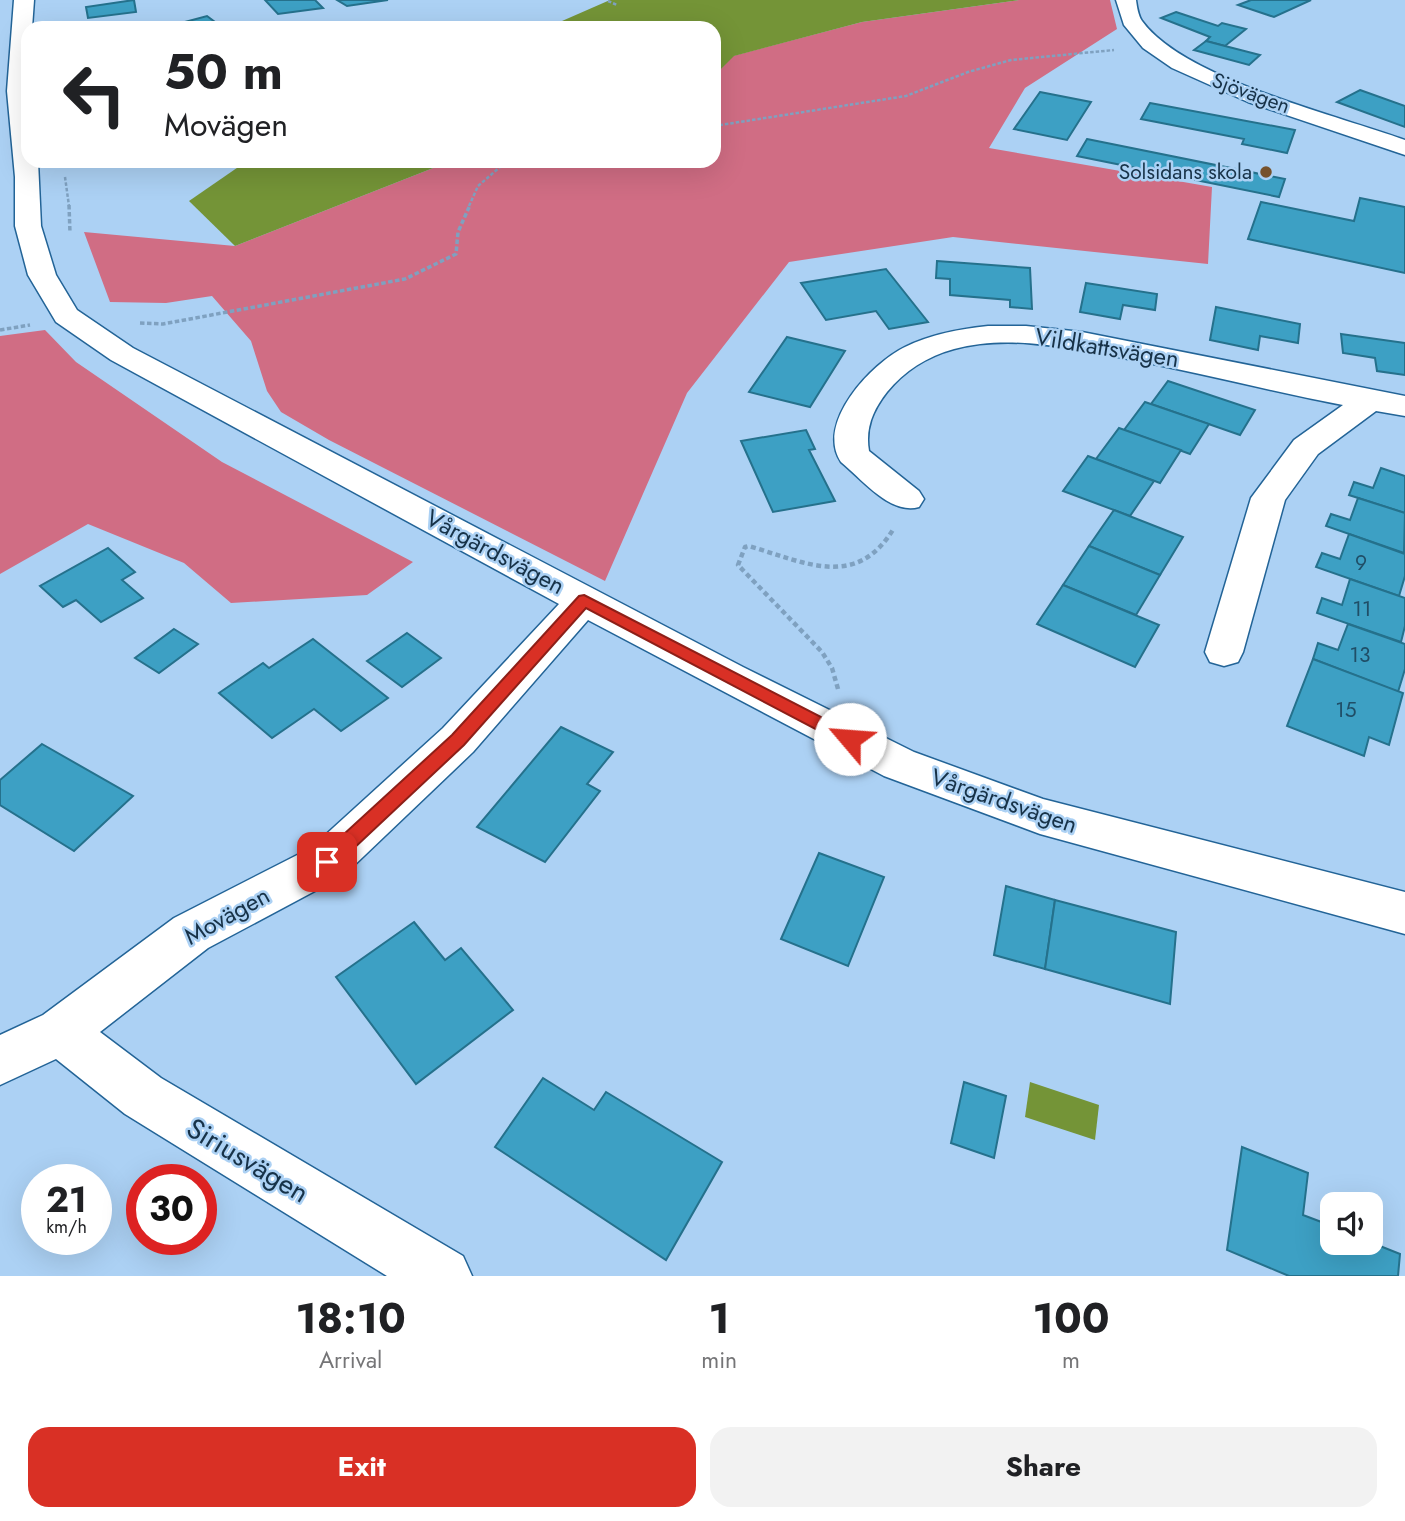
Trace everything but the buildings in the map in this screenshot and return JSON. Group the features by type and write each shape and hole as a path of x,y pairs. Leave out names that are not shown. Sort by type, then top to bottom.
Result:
{"street":[{"name":"Vårgärdsvägen","path":"21,149 9,94 24,0"},
{"name":"Sjövägen","path":"1126,0 1130,19 1153,46 1174,61 1214,80 1405,148"},
{"name":"Vårgärdsvägen","path":"25,168 28,226 42,275 66,316 122,354 899,764 1040,816 1405,913"},
{"name":"Vildkattsvägen","path":"907,499 853,455 850,429 862,404 893,367 911,354 971,336 1048,335 1182,359 1369,401 1405,406"},
{"path":"1224,652 1268,498 1306,447 1369,401"},
{"name":"Movägen","path":"0,1060 61,1032 191,933 327,862 458,740 584,600"},
{"name":"Siriusvägen","path":"61,1032 143,1096 443,1276"}],"path":[{"path":"608,1 617,5"},
{"path":"721,125 906,96 968,72 1011,60 1153,46"},
{"path":"134,323 163,324 405,279 456,254 458,232 478,186 499,168"},
{"path":"64,175 68,184 70,240"},
{"path":"0,330 34,324"},
{"path":"838,695 832,667 822,652 738,565 744,547 749,546 808,564 833,567 861,564 874,558 887,545 907,499"}],"shaded area":[{"path":"610,0 1019,0 862,22 734,56 721,69 721,21 562,21"},
{"path":"1019,0 1110,0 1117,29 1025,88 989,148 1212,187 1208,264 953,237 789,262 687,393 605,581 329,440 281,412 267,391 251,341 212,296 166,303 110,302 84,232 235,246 433,168 721,168 721,69 733,56 862,22"},
{"path":"237,168 433,168 235,246 189,201"},
{"path":"45,330 76,362 222,462 413,562 367,595 231,603 184,563 88,524 0,574 0,336"},
{"path":"1030,1082 1099,1105 1095,1140 1025,1117"}],"place":[{"name":"Solsidans skola","path":"1266,172"}],"route":[{"path":"327,862 458,740 584,600 850,739"}]}
